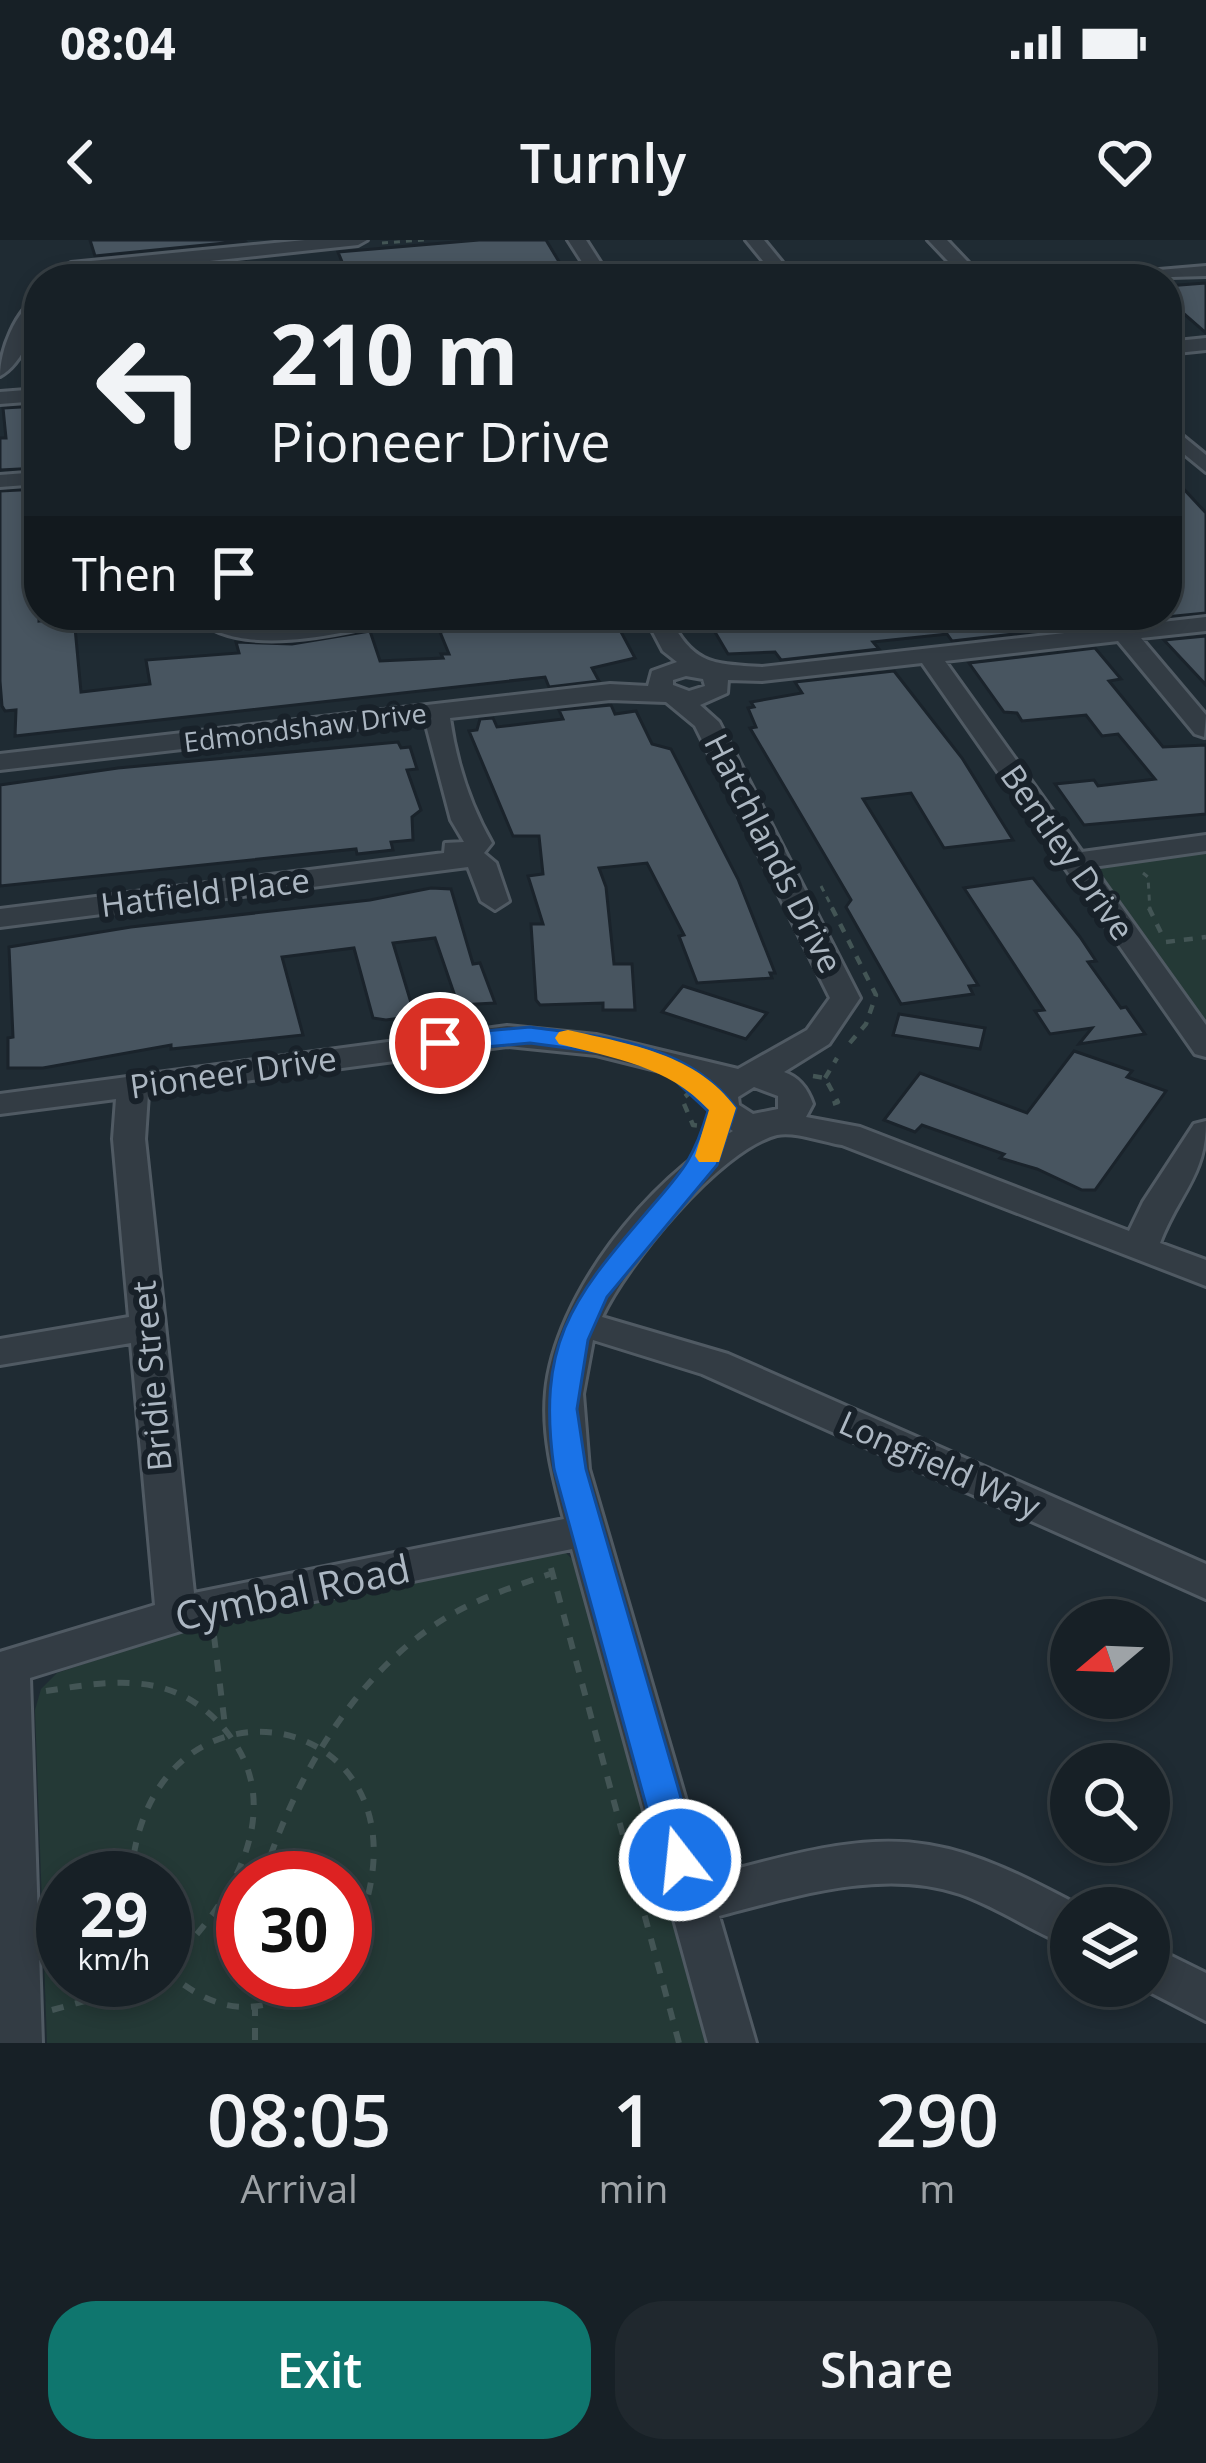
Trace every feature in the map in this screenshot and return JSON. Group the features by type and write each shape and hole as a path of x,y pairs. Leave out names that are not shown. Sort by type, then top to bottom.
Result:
{"street":[{"path":"112,264 358,240"},
{"path":"755,240 773,262"},
{"path":"937,240 960,264"},
{"path":"0,370 24,328"},
{"path":"1182,444 1206,466"},
{"path":"203,630 213,638 232,640 283,630"},
{"path":"664,630 672,646 711,680 1151,630"},
{"path":"1124,633 1204,729"},
{"path":"666,686 672,646"},
{"name":"Bentley Drive","path":"930,657 1204,1042"},
{"name":"Edmondshaw Drive","path":"0,762 666,686 694,698 711,680"},
{"name":"Hatchlands Drive","path":"706,722 711,680"},
{"name":"Hatchlands Drive","path":"666,686 706,722 841,983 842,1010 794,1096"},
{"path":"429,713 465,820 478,843 463,852 485,869 495,901"},
{"path":"1075,860 1206,843"},
{"name":"Hatfield Place","path":"0,919 455,864 463,852"},
{"name":"Pioneer Drive","path":"0,1104 507,1036 589,1041 717,1101"},
{"path":"794,1096 747,1124 717,1101 770,1078 848,1135 1206,1274"},
{"name":"Bridie Street","path":"123,1087 148,1327 193,1609"},
{"name":"Hatchlands Drive","path":"717,1101 794,1096"},
{"name":"Hatchlands Drive","path":"717,1101 794,1096"},
{"name":"Hatchlands Drive","path":"717,1101 609,1271 576,1332 564,1373 563,1434 732,2043"},
{"path":"1131,1245 1206,1132"},
{"path":"0,1352 148,1327"},
{"name":"Longfield Way","path":"576,1332 715,1364 1206,1582"},
{"name":"Cymbal Road","path":"6,1678 193,1609 548,1556 588,1531"},
{"path":"6,1678 18,2031"},
{"path":"692,1901 851,1866 909,1863 980,1882 1050,1915"},
{"path":"1170,1978 1206,1998"}],"path":[{"path":"1106,856 1148,877 1148,908 1178,958"},
{"path":"1166,942 1206,937"},
{"path":"825,1078 838,1102 794,1096 825,1078"},
{"path":"682,1099 717,1101 693,1125 682,1099"},
{"path":"272,1851 286,1809 321,1749 367,1686 434,1625 504,1590 548,1556 679,2043"},
{"path":"193,1609 228,1735"},
{"path":"6,1678 74,1686 139,1684 182,1695 228,1735 248,1766 256,1822 242,1876 213,1920 192,1941"},
{"path":"133,1851 135,1834 160,1787 193,1754 228,1735 293,1733 321,1749 342,1769 372,1822 372,1887"},
{"path":"192,1993 262,2007"},
{"path":"18,2031 84,2007"},
{"path":"254,2009 255,2043"}],"green space":[{"path":"1206,849 1206,1022 1108,889 1100,871 1105,864"},
{"path":"547,1551 566,1553 580,1567 711,2043 47,2043 46,2007 192,2007 192,1851 40,1851 35,1710 41,1689 57,1673 219,1619"}],"building":[{"path":"90,240 244,240 245,241 95,256"},
{"path":"479,240 546,240 560,264 343,264 338,252"},
{"path":"1206,283 1206,333 1182,312 1182,285"},
{"path":"24,407 24,469 0,470 0,438 6,438 3,408"},
{"path":"1182,487 1206,513 1206,613 1182,615"},
{"path":"24,490 24,630 75,630 81,692 150,684 146,660 239,653 236,642 292,644 370,631 380,661 443,658 441,654 449,654 440,632 454,630 620,630 635,658 592,668 599,681 549,687 545,677 15,736 16,710 5,711 2,706 0,681 0,491"},
{"path":"714,630 1050,630 952,641 947,634 873,642 879,649 781,660 775,652 728,654"},
{"path":"1206,636 1206,685 1164,640"},
{"path":"1095,648 1121,679 1109,681 1163,747 1206,745 1206,814 1084,825 1055,784 1094,780 1098,786 1155,779 1118,734 1102,736 1086,715 1022,721 1017,713 1004,712 969,663"},
{"path":"894,671 962,758 1013,840 944,848 911,793 863,799 978,985 969,986 973,994 901,1004 846,907 851,900 750,728 756,727 748,708 754,707 751,702 802,693 795,682"},
{"path":"611,705 615,714 636,711 652,744 671,749 738,879 775,973 770,973 772,978 697,983 679,936 684,935 647,863 599,868 606,887 614,964 632,964 635,1010 603,1010 603,1003 540,1005 536,1000 531,924 543,924 528,876 543,874 539,836 513,836 469,731 477,730 480,719 493,718 497,727 563,719 559,710"},
{"path":"398,742 401,748 410,747 417,769 407,770 421,810 412,817 413,840 391,842 393,850 357,854 356,849 0,886 0,785 118,768"},
{"path":"1033,878 1080,937 1096,961 1088,962 1121,1008 1126,1007 1145,1034 1079,1044 1092,1028 1050,1034 1035,1011 1044,1010 964,888"},
{"path":"451,889 473,964 480,963 495,1003 458,1005 435,938 393,943 415,1016 386,1020 373,1018 354,948 282,957 303,1035 171,1049 171,1045 43,1068 8,1068 8,1038 13,1037 9,947"},
{"path":"683,986 767,1013 746,1039 662,1012"},
{"path":"899,1014 985,1028 980,1049 893,1035"},
{"path":"1074,1051 1132,1071 1127,1077 1166,1091 1095,1190 1082,1190 1000,1158 1004,1154 922,1125 915,1132 884,1120 920,1073 1027,1113"}],"slow traffic":[{"path":"568,1038 646,1056 700,1085 722,1108 709,1156"}],"route":[{"path":"440,1043 530,1035 589,1041 677,1069 721,1104 720,1128 708,1159 633,1241 595,1292 573,1340 561,1409 570,1469 680,1860"}]}
